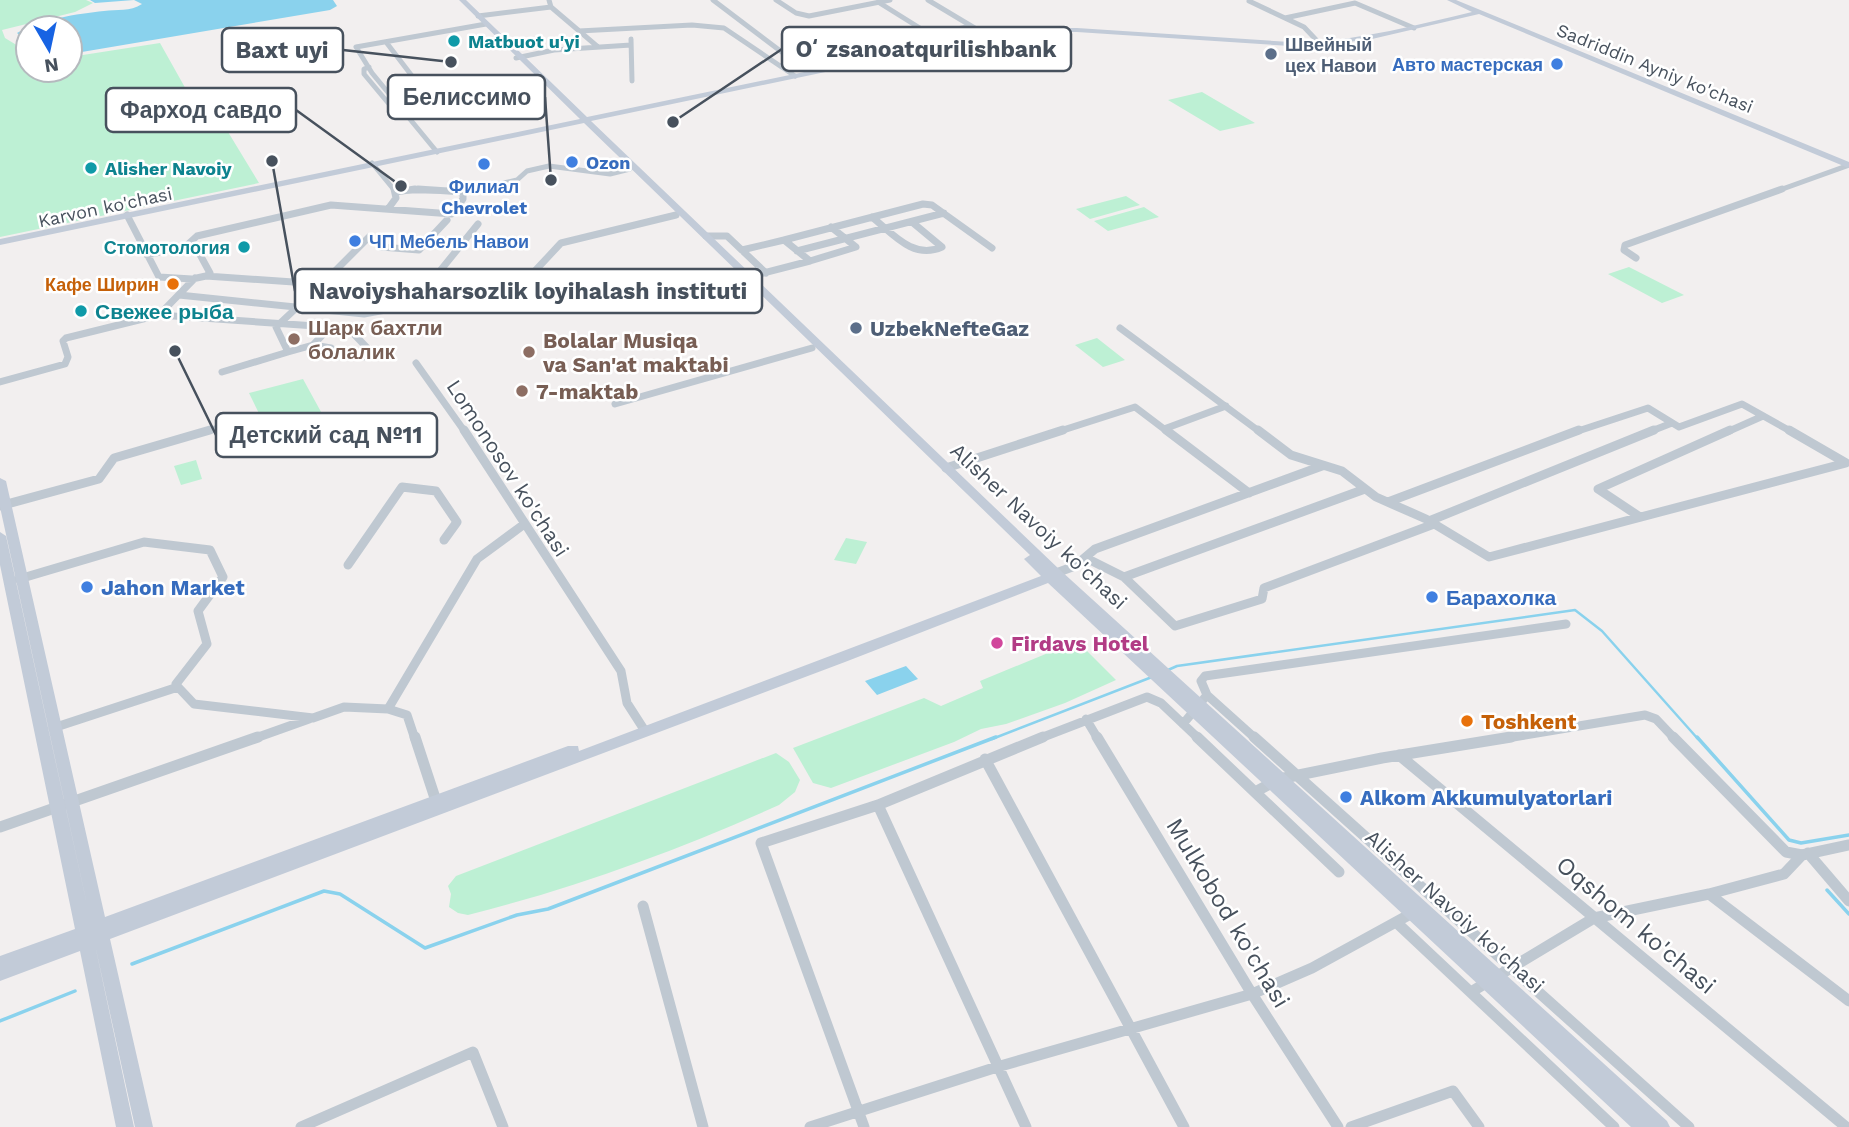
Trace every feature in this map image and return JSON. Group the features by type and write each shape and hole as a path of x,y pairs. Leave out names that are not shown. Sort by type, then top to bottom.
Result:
{"main road":[{"name":"Alisher Navoiy ko'chasi","path":"459,0 748,277 812,348 946,468 1051,575 1065,593 1149,665"},
{"name":"Sadriddin Ayniy ko'chasi","path":"1450,0 1849,165"},
{"name":"Karvon ko'chasi","path":"0,244 988,36 1038,30 1077,30 1321,45 1366,39 1480,12"},
{"name":"Alisher Navoiy ko'chasi","path":"584,120 629,169 861,391 1027,555 1416,911 1643,1127"},
{"path":"0,481 41,731 125,1127"},
{"path":"0,536 16,580 57,727 144,1127"},
{"path":"1026,585 1032,573 1027,555"},
{"path":"0,974 101,931 1051,575"},
{"path":"1026,585 1065,593"},
{"path":"0,963 83,938"},
{"name":"Alisher Navoiy ko'chasi","path":"1491,981 1661,1127"}],"street":[{"path":"549,0 551,7 598,47"},
{"path":"713,0 787,57 788,67"},
{"path":"776,0 796,13 809,16 890,0"},
{"path":"928,0 988,36"},
{"path":"878,1 931,35"},
{"path":"1249,1 1304,27 1321,45"},
{"path":"1285,18 1355,3 1414,28"},
{"path":"436,151 356,47 551,7"},
{"path":"579,31 692,25 724,28 788,67 795,76"},
{"path":"788,67 971,26"},
{"path":"386,42 412,76"},
{"path":"518,58 554,50 631,42 632,81"},
{"path":"369,66 364,69 364,74 389,104"},
{"path":"373,164 396,192 396,198 388,209"},
{"path":"1636,258 1624,250 1625,246 1849,165"},
{"path":"396,192 416,189 463,192 517,180 527,171 548,166 610,174 629,169"},
{"path":"147,256 186,246 197,236 331,205 452,214 463,199 463,192"},
{"path":"742,250 923,204 932,205 992,248"},
{"path":"797,251 944,213"},
{"path":"533,273 561,243 676,215"},
{"path":"128,217 159,277 206,276 321,284"},
{"path":"872,217 919,253 933,252 942,247 912,222"},
{"path":"381,247 419,250 447,220"},
{"path":"179,295 364,314 377,313 409,302 427,287 478,224"},
{"path":"748,277 856,247 831,227"},
{"path":"706,236 727,236 766,272"},
{"path":"288,352 276,327 369,237"},
{"path":"784,240 810,261"},
{"path":"186,246 198,251 210,273 206,276"},
{"path":"159,315 195,278"},
{"path":"427,287 436,286"},
{"path":"0,382 65,364 68,357 64,341 71,336 159,315 283,322 349,329 373,354 368,357 328,354 331,348 313,345 222,372"},
{"path":"313,345 330,327"},
{"path":"1120,328 1292,455 1342,471 1365,489 1388,502 1432,522 1489,557 1846,463 1742,404 1679,427 1648,408 1611,422 1599,423 1388,502"},
{"path":"615,404 812,348"},
{"name":"Lomonosov ko'chasi","path":"416,363 466,433 523,525 621,671 627,703 643,728"},
{"path":"1164,429 1226,406"},
{"path":"946,468 1135,407 1249,493"},
{"path":"1640,517 1598,489 1763,416"},
{"path":"3,505 99,479 114,458 134,451 243,421"},
{"path":"1086,558 1124,577 1175,626 1262,598 1264,588 1672,423"},
{"path":"1051,575 1075,566 1095,549 1322,466"},
{"path":"348,565 402,488 436,491 457,522 443,540"},
{"path":"1124,577 1365,489"},
{"path":"388,709 477,559 523,525"},
{"path":"16,580 144,542 210,550 223,577 198,611 207,644 176,684 194,704 313,718"},
{"path":"1339,872 1255,792 1196,709 1200,681 1205,676 1566,624"},
{"path":"41,731 178,687"},
{"path":"864,1127 761,843 878,805 985,759 1147,697 1161,703 1196,709 1300,775 1689,1127"},
{"path":"0,827 344,707 388,709 407,715 415,734 425,776 437,805"},
{"path":"1255,792 1274,780 1399,755 1651,716 1786,852 1805,854 1849,845"},
{"name":"Mulkobod ko'chasi","path":"1086,719 1252,995 1338,1127"},
{"name":"Oqshom ko'chasi","path":"1399,755 1846,1127"},
{"path":"985,759 1184,1127"},
{"path":"878,805 1026,1127"},
{"path":"1471,992 1594,918 1709,894 1784,873 1805,854"},
{"path":"1805,854 1849,901"},
{"path":"1709,894 1849,1002"},
{"path":"643,906 703,1127"},
{"path":"810,1127 998,1067 1252,995 1312,968 1416,911"},
{"path":"1397,923 1614,1127"},
{"path":"301,1127 474,1052 503,1127"},
{"path":"1351,1127 1452,1091 1479,1127"}],"green space":[{"path":"0,0 86,0 93,3 67,14 14,14 14,27 2,30 5,38 14,43 14,84 84,84 84,55 160,43 192,100 208,99 259,183 0,237"},
{"path":"1202,92 1255,123 1220,131 1168,100"},
{"path":"1126,196 1140,205 1090,219 1076,209"},
{"path":"1144,207 1159,217 1108,231 1094,221"},
{"path":"1629,267 1684,295 1662,303 1608,274"},
{"path":"1097,338 1125,360 1103,367 1075,345"},
{"path":"303,379 326,421 270,436 249,393"},
{"path":"196,460 202,479 181,485 174,466"},
{"path":"846,538 867,542 856,564 834,560"},
{"path":"1077,641 1116,680 1065,703 1006,724 981,729 954,742 831,788 813,783 793,748 924,698 941,706 983,688 980,681"},
{"path":"776,753 789,762 800,780 795,792 779,805 665,852 548,893 468,915 449,907 451,894 448,886 456,876"}],"water":[{"path":"90,0 134,0 95,3"},
{"path":"134,0 333,0 337,6 330,10 84,52 84,14 82,14 128,9 142,4"},
{"path":"906,666 918,679 877,695 865,681"}],"waterway":[{"path":"1168,670 1177,666 1575,610 1602,631 1698,739"},
{"path":"992,739 1152,677"},
{"path":"132,964 324,891 340,894 425,948 517,915 548,909 996,737"},
{"path":"1697,737 1789,840 1801,843 1849,835"},
{"path":"1827,890 1849,914"},
{"path":"0,1021 75,991"}],"place":[{"name":"Matbuot u'yi","path":"454,41"},
{"name":"Швейный цех Навои","path":"1271,54"},
{"name":"Baxt uyi","path":"451,62"},
{"name":"Авто мастерская","path":"1557,64"},
{"name":"Oʻzsanoatqurilishbank","path":"673,122"},
{"name":"Navoiyshaharsozlik loyihalash instituti","path":"272,161"},
{"name":"Ozon","path":"572,162"},
{"name":"Филиал Chevrolet","path":"484,164"},
{"name":"Alisher Navoiy","path":"91,168"},
{"name":"Белиссимо","path":"551,180"},
{"name":"Фарход савдо","path":"401,186"},
{"name":"ЧП Мебель Навои","path":"355,241"},
{"name":"Стомотология","path":"244,247"},
{"name":"Кафе Ширин","path":"173,284"},
{"name":"Свежее рыба","path":"81,311"},
{"name":"UzbekNefteGaz","path":"856,328"},
{"name":"Шарк бахтли болалик","path":"294,339"},
{"name":"Детский сад №11","path":"175,351"},
{"name":"Bolalar Musiqa va San'at maktabi","path":"529,352"},
{"name":"7-maktab","path":"522,391"},
{"name":"Jahon Market","path":"87,587"},
{"name":"Барахолка","path":"1432,597"},
{"name":"Firdavs Hotel","path":"997,643"},
{"name":"Toshkent","path":"1467,721"},
{"name":"Alkom Akkumulyatorlari","path":"1346,797"}]}
